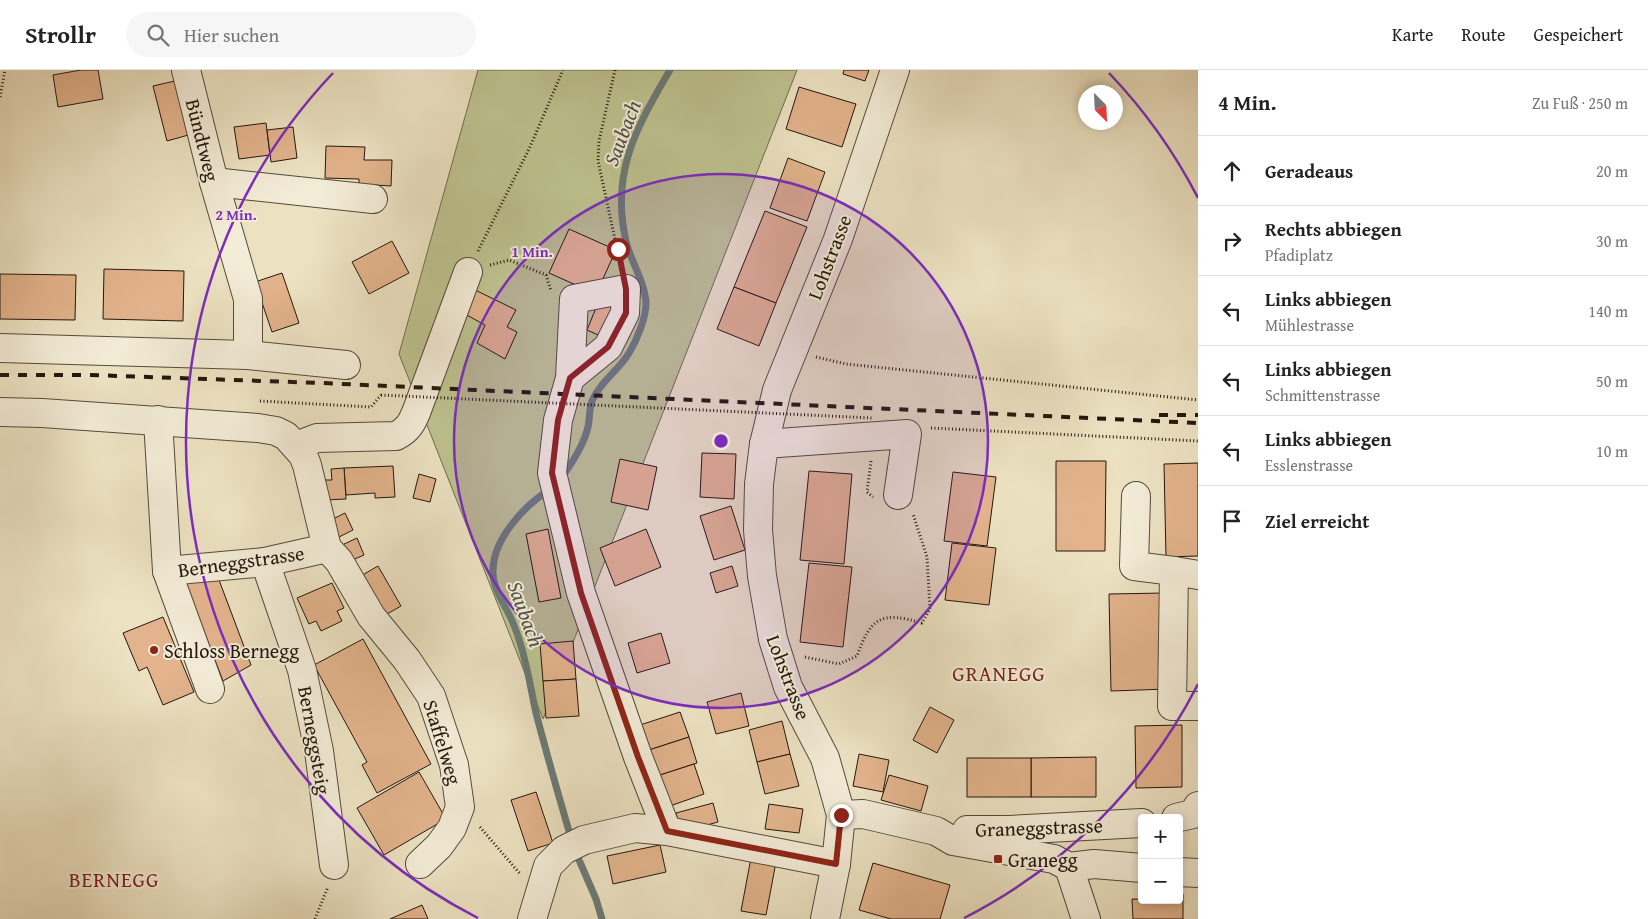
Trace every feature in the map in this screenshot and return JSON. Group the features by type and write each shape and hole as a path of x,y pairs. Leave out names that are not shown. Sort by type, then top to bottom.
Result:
{"street":[{"name":"Bündtweg","path":"186,70 214,182 248,298 248,355"},
{"name":"Lohstrasse","path":"841,815 825,758 788,686 768,620 758,530 759,484 764,444 776,390 838,239 895,70"},
{"path":"214,182 373,199"},
{"path":"296,446 317,438 396,436 405,431 412,423 468,272"},
{"path":"570,378 608,347 626,313 626,289 564,299 570,378 558,420 555,485 581,593 638,757 667,831"},
{"path":"0,348 248,355 346,365"},
{"name":"Berneggstrasse","path":"0,412 158,420 276,431 286,436 296,446 307,465 327,548 265,562 167,571 158,420"},
{"path":"764,444 873,427 907,434 894,502"},
{"path":"1136,496 1134,566 1186,573 1172,706 1198,706"},
{"name":"Staffelweg","path":"327,548 339,561 372,616 407,660 431,696 454,765 460,807 452,828 439,846 420,864"},
{"name":"Berneggsteig","path":"265,562 302,670 319,751 334,865"},
{"path":"167,571 210,690"},
{"path":"1183,816 1193,814 1198,806"},
{"path":"825,919 836,864 841,815 863,814 936,831 953,841 1054,859 1069,867 1094,864 1138,868"},
{"name":"Graneggstrasse","path":"936,831 1009,830 1138,823"},
{"path":"532,919 539,890 548,866 564,850 584,840 635,828 667,831 836,864"},
{"path":"1069,867 1086,919"},
{"path":"1183,872 1198,873"}],"path":[{"path":"0,97 5,70"},
{"path":"468,272 530,147 563,70"},
{"path":"615,70 599,141 598,161 626,289"},
{"path":"468,272 508,260 546,275 564,299"},
{"path":"792,350 846,364 1198,400"},
{"path":"381,395 873,427 867,492 894,502 914,515 927,557 930,609 922,624 900,617 880,620 866,631 857,656 839,664 806,657 802,649"},
{"path":"938,429 1198,441"},
{"path":"460,807 476,823 514,869 539,890"},
{"path":"315,919 334,865"}],"green space":[{"path":"478,70 797,70 543,719 399,354"}],"building":[{"path":"81,70 98,70 103,99 58,107 53,75"},
{"path":"844,70 869,70 865,81 843,74"},
{"path":"179,80 192,134 167,141 153,86"},
{"path":"799,87 856,104 842,147 786,129"},
{"path":"266,123 270,155 239,159 234,127"},
{"path":"293,127 297,158 271,162 267,130"},
{"path":"326,146 365,147 364,160 392,160 391,186 359,184 359,179 325,178"},
{"path":"788,158 825,172 807,221 770,208"},
{"path":"765,211 807,227 776,303 734,287"},
{"path":"569,229 616,250 596,294 549,273"},
{"path":"392,241 409,273 369,294 352,262"},
{"path":"104,269 184,271 183,321 103,319"},
{"path":"282,273 299,323 272,332 255,282"},
{"path":"0,274 76,275 75,320 0,319"},
{"path":"734,287 776,303 759,346 717,329"},
{"path":"473,289 516,310 507,327 517,332 505,359 477,343 485,325 463,313"},
{"path":"600,298 618,305 605,338 587,330"},
{"path":"702,453 736,454 734,499 700,497"},
{"path":"620,459 657,467 648,510 611,502"},
{"path":"1056,461 1106,461 1105,551 1056,551"},
{"path":"1198,463 1198,556 1166,557 1164,464"},
{"path":"393,466 395,497 375,498 375,493 346,495 344,468"},
{"path":"344,468 346,499 325,500 324,480 332,480 331,469"},
{"path":"809,471 852,474 844,564 800,560"},
{"path":"953,472 996,477 987,546 944,541"},
{"path":"419,474 436,479 430,502 413,498"},
{"path":"731,506 745,550 714,560 700,516"},
{"path":"345,513 353,530 337,538 329,521"},
{"path":"548,529 561,598 539,602 526,534"},
{"path":"646,529 661,567 615,586 600,548"},
{"path":"357,538 364,555 348,562 340,546"},
{"path":"952,543 996,548 989,605 945,600"},
{"path":"809,563 852,567 843,647 800,642"},
{"path":"378,566 401,606 382,617 359,577"},
{"path":"732,566 738,586 716,593 710,573"},
{"path":"216,572 251,665 223,681 185,582"},
{"path":"332,583 344,608 337,611 342,621 321,631 316,621 309,624 297,598"},
{"path":"1165,593 1167,689 1111,691 1109,594"},
{"name":"Schloss Bernegg","path":"163,617 194,692 163,705 147,667 139,671 123,633"},
{"path":"661,633 670,663 637,673 628,643"},
{"path":"363,639 431,764 377,793 362,765 367,762 314,665"},
{"path":"573,641 576,679 543,681 540,644"},
{"path":"576,679 579,716 546,718 543,681"},
{"path":"741,693 749,726 716,734 707,702"},
{"path":"930,707 954,720 937,753 913,740"},
{"path":"680,712 689,737 649,750 640,725"},
{"path":"782,721 790,754 757,762 749,730"},
{"path":"1182,725 1182,787 1136,788 1135,726"},
{"path":"689,737 697,763 657,776 649,750"},
{"path":"790,754 799,786 765,794 757,762"},
{"path":"859,754 889,760 883,792 853,786"},
{"path":"1096,757 1096,797 1031,797 1031,758"},
{"path":"967,758 1031,758 1031,797 967,797"},
{"path":"694,764 704,794 667,807 657,776"},
{"path":"419,772 446,819 384,855 357,808"},
{"path":"889,775 928,786 921,811 881,800"},
{"path":"536,792 553,843 528,851 511,800"},
{"path":"713,803 718,822 681,832 676,813"},
{"path":"769,804 803,809 799,833 765,829"},
{"path":"660,845 666,872 613,884 607,856"},
{"path":"751,858 776,862 766,915 741,911"},
{"path":"873,863 950,885 940,919 891,919 859,910"},
{"path":"1132,899 1138,899 1138,904 1183,904 1183,919 1133,919"},
{"path":"422,905 428,919 390,919"}],"waterway":[{"name":"Saubach","path":"562,477 574,460 584,440 591,404 595,394 629,353 643,322 646,309 645,296 627,245 622,220 621,196 629,153 637,132 670,70"},
{"name":"Saubach","path":"549,490 530,505 511,525 498,548 493,572 496,587 519,638 536,713 571,838"},
{"name":"Saubach","path":"576,853 596,899 602,919"}],"railway":[{"path":"0,375 90,375 322,383 1198,423"},
{"path":"1159,415 1198,415"}],"place":[{"name":"Schloss Bernegg","path":"154,650"},
{"name":"Granegg","path":"998,859"}],"district":[{"name":"GRANEGG","path":"999,673"},
{"name":"BERNEGG","path":"114,879"}],"route":[{"path":"618,249 626,289 626,313 608,347 570,378 558,420 552,473 581,593 638,757 667,831 836,864 841,815"}]}
